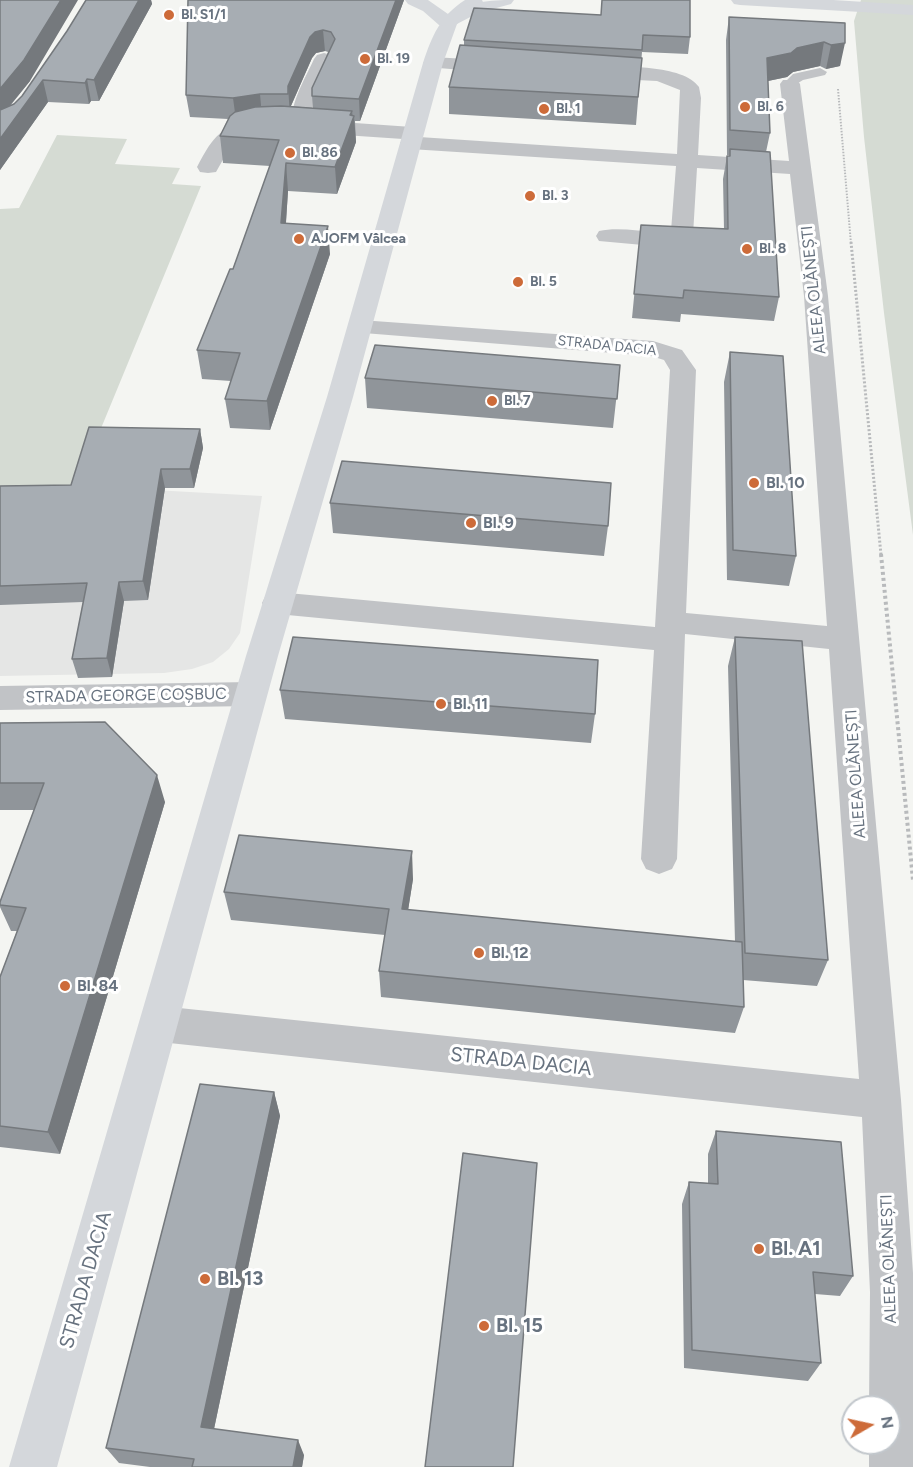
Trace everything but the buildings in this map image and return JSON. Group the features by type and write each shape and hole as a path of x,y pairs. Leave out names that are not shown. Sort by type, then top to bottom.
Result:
{"main road":[{"path":"414,0 443,13 472,9 506,0"},
{"path":"740,0 831,2 913,10"},
{"path":"443,13 460,10 478,1"},
{"name":"STRADA DACIA","path":"33,1467 160,1024 251,694 360,327 433,63 443,13"}],"street":[{"path":"302,124 302,110 324,58"},
{"path":"433,63 516,68"},
{"path":"576,71 665,77 680,81 689,87 691,98 682,235 672,239 607,236"},
{"name":"ALEEA OLĂNEȘTI","path":"790,84 816,296 881,1100 892,1292 893,1467"},
{"path":"208,167 223,138 230,131 241,128 302,124 411,138 800,168"},
{"name":"STRADA DACIA","path":"360,327 653,349 673,355 682,370 659,859"},
{"path":"278,603 669,631 845,639"},
{"name":"STRADA GEORGE COȘBUC","path":"0,698 251,694"},
{"name":"STRADA DACIA","path":"160,1024 881,1100"}],"lane":[{"path":"790,84 798,77 820,72"}],"path":[{"path":"838,89 913,880"}],"shaded area":[{"path":"861,0 913,0 913,535 864,137 854,21"},
{"path":"57,135 127,139 115,164 180,168 172,184 201,186 97,438 81,486 0,486 0,209 19,208"},
{"path":"0,486 81,486 262,496 240,633 229,649 213,662 192,669 164,673 0,676"}],"place":[{"name":"Bl. S1/1","path":"169,15"},
{"name":"Bl. 19","path":"365,59"},
{"name":"Bl. 6","path":"745,107"},
{"name":"Bl. 1","path":"544,109"},
{"name":"Bl. 86","path":"290,153"},
{"name":"Bl. 3","path":"530,196"},
{"name":"AJOFM Vâlcea","path":"299,239"},
{"name":"Bl. 8","path":"747,249"},
{"name":"Bl. 5","path":"518,282"},
{"name":"Bl. 7","path":"492,401"},
{"name":"Bl. 10","path":"754,483"},
{"name":"Bl. 9","path":"471,523"},
{"name":"Bl. 11","path":"441,704"},
{"name":"Bl. 12","path":"479,953"},
{"name":"Bl. 84","path":"65,986"},
{"name":"Bl. A1","path":"759,1249"},
{"name":"Bl. 13","path":"205,1279"},
{"name":"Bl. 15","path":"484,1326"}]}
